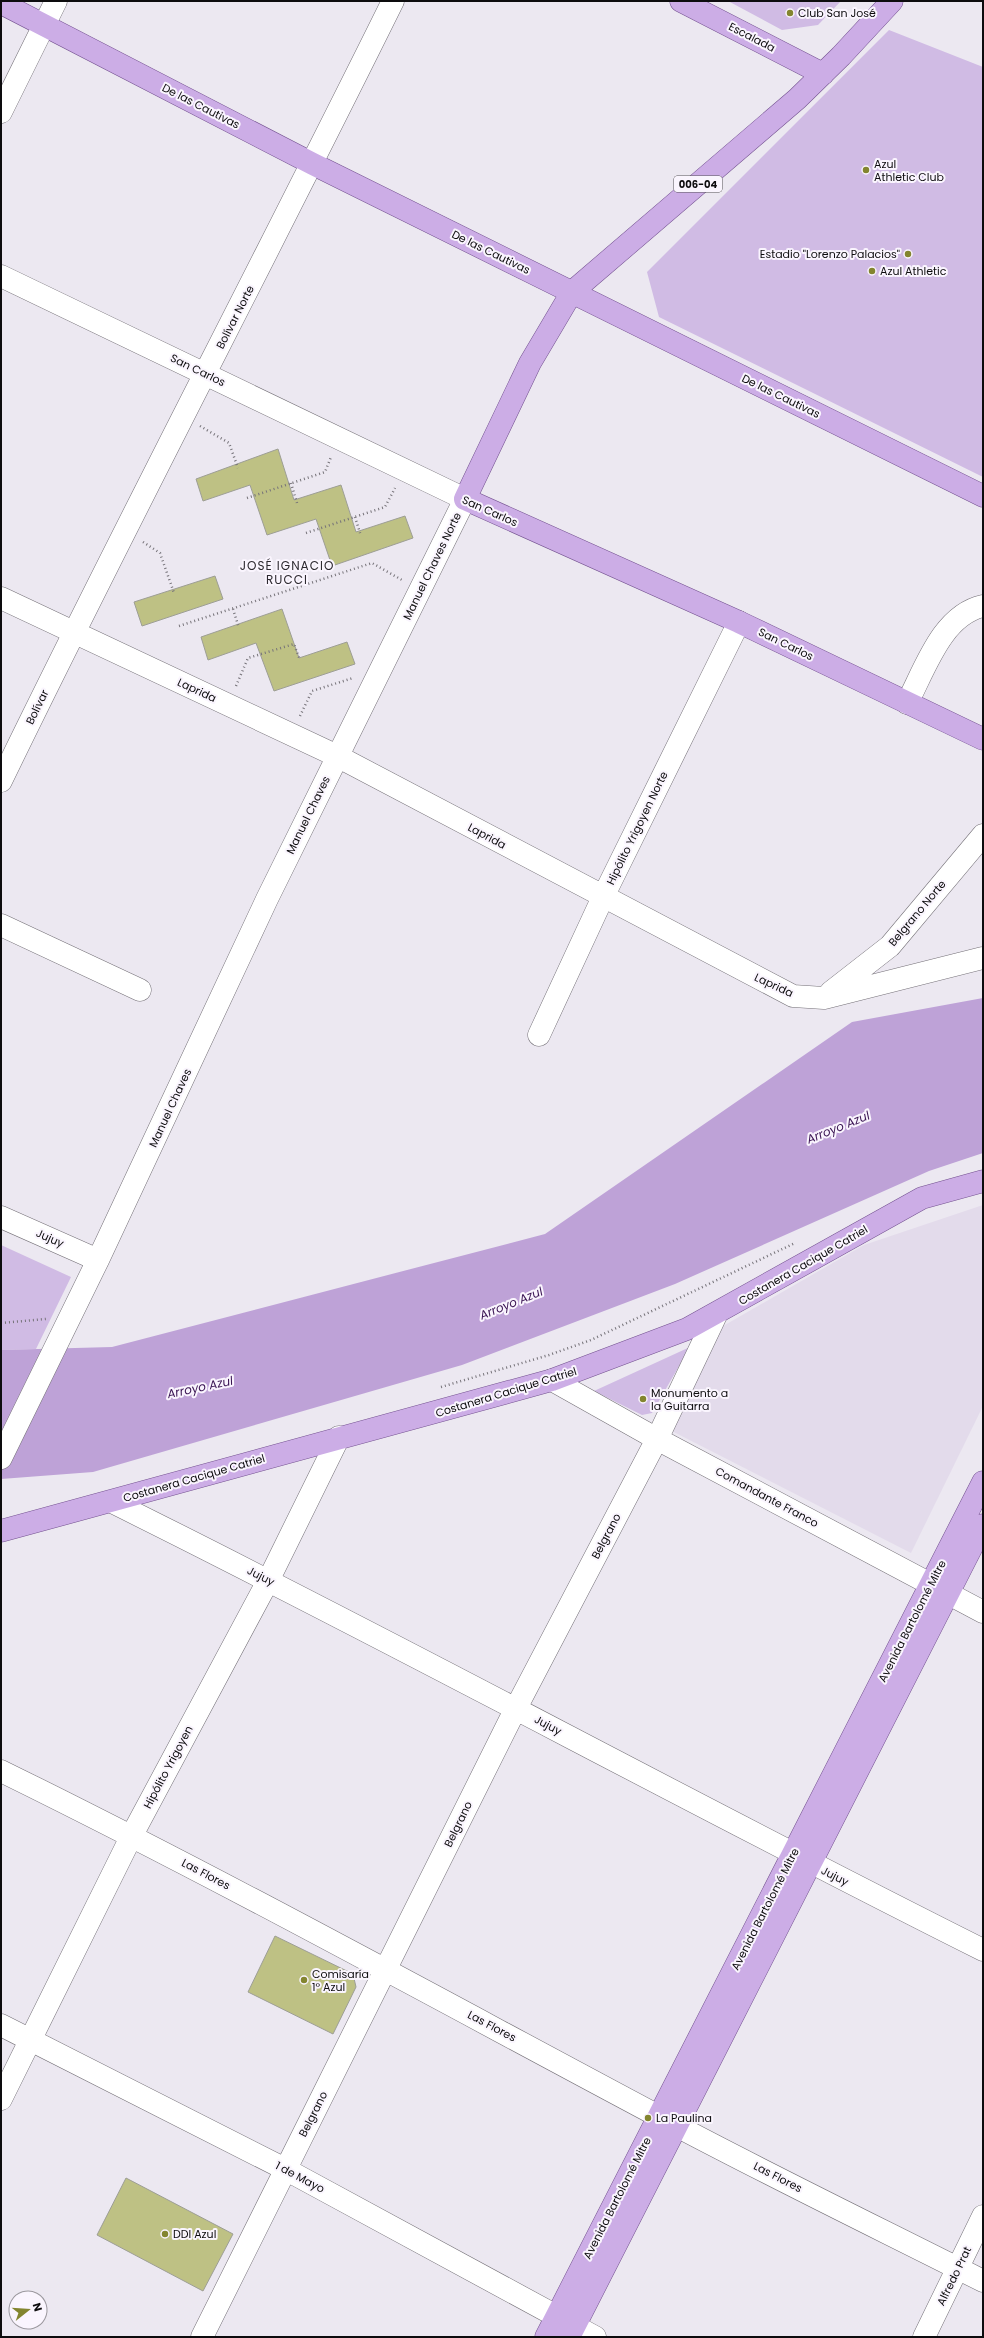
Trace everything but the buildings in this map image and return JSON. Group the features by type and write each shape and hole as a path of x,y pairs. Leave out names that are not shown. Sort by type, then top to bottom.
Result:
{"main road":[{"name":"Escalada","path":"681,1 823,74"},
{"name":"006-04","path":"572,292 797,99 823,74 892,1"},
{"name":"De las Cautivas","path":"1,3 313,164 983,496"},
{"name":"Manuel Chaves Norte","path":"465,500 530,363 572,292"},
{"name":"San Carlos","path":"465,500 739,622 983,739"},
{"name":"Costanera Cacique Catriel","path":"1,1531 112,1502 338,1437 456,1408 552,1380 687,1329 922,1198 983,1182"},
{"name":"Avenida Bartolomé Mitre","path":"546,2337 567,2327 668,2121 940,1588 983,1482"},
{"name":"Avenida Bartolomé Mitre","path":"940,1588 983,1525"}],"street":[{"path":"1,112 56,1"},
{"name":"Bolívar Norte","path":"73,632 313,164 393,1"},
{"name":"San Carlos","path":"1,276 465,500"},
{"name":"Manuel Chaves Norte","path":"336,756 421,591 465,500"},
{"name":"Laprida","path":"1,598 336,756 793,996 824,998 983,958"},
{"path":"908,703 946,630 959,616 983,606"},
{"name":"Hipólito Yrigoyen Norte","path":"539,1036 603,897 739,622"},
{"name":"Bolívar","path":"1,781 73,632"},
{"name":"Manuel Chaves","path":"1,1458 71,1317 336,756"},
{"name":"Belgrano Norte","path":"824,998 890,946 983,835"},
{"path":"1,925 140,990"},
{"name":"Jujuy","path":"1,1217 98,1260"},
{"name":"Belgrano","path":"202,2337 516,1708 657,1439 717,1313"},
{"name":"Comandante Franco","path":"552,1380 657,1439 983,1612"},
{"name":"Hipólito Yrigoyen","path":"1,2099 132,1836 269,1580 338,1437"},
{"name":"Jujuy","path":"112,1502 269,1580 802,1859 983,1950"},
{"name":"Las Flores","path":"1,1771 132,1836 386,1969 668,2121 983,2281"},
{"name":"1 de Mayo","path":"1,2025 286,2169 567,2327 595,2337"},
{"name":"Alfredo Prat","path":"924,2337 983,2216"}],"path":[{"path":"184,417 229,443 238,468"},
{"path":"247,498 325,472 339,439"},
{"path":"306,533 385,507 404,470"},
{"path":"291,483 297,503"},
{"path":"355,517 361,536"},
{"path":"125,531 160,553 174,593"},
{"path":"180,626 372,563 421,591"},
{"path":"232,609 239,628"},
{"path":"228,705 248,658 294,644 300,660"},
{"path":"292,735 312,691 369,672 378,676"},
{"path":"437,1388 549,1355 591,1340 800,1241"},
{"path":"1,1323 71,1317"}],"shaded area":[{"name":"Club San José","path":"728,1 841,1 818,25 782,30"},
{"name":"Azul Athletic Club","path":"889,30 983,67 983,477 659,317 647,272"},
{"path":"983,1205 983,1406 911,1553 666,1428 718,1329 864,1245"},
{"path":"1,1245 71,1277 36,1349 1,1350"},
{"path":"690,1347 652,1413 642,1415 594,1391"}],"water":[{"name":"Arroyo Azul","path":"983,998 983,1153 929,1171 675,1284 462,1365 93,1472 1,1479 1,1350 112,1347 545,1234 852,1022"}],"place":[{"name":"Club San José","path":"790,13"},
{"name":"Azul Athletic Club","path":"866,170"},
{"name":"Estadio \"Lorenzo Palacios\"","path":"908,254"},
{"name":"Azul Athletic","path":"872,271"},
{"name":"Monumento a la Guitarra","path":"643,1399"},
{"name":"Comisaría 1° Azul","path":"304,1980"},
{"name":"La Paulina","path":"648,2118"},
{"name":"DDI Azul","path":"165,2234"}],"district":[{"name":"JOSÉ IGNACIO RUCCI","path":"287,572"}]}
